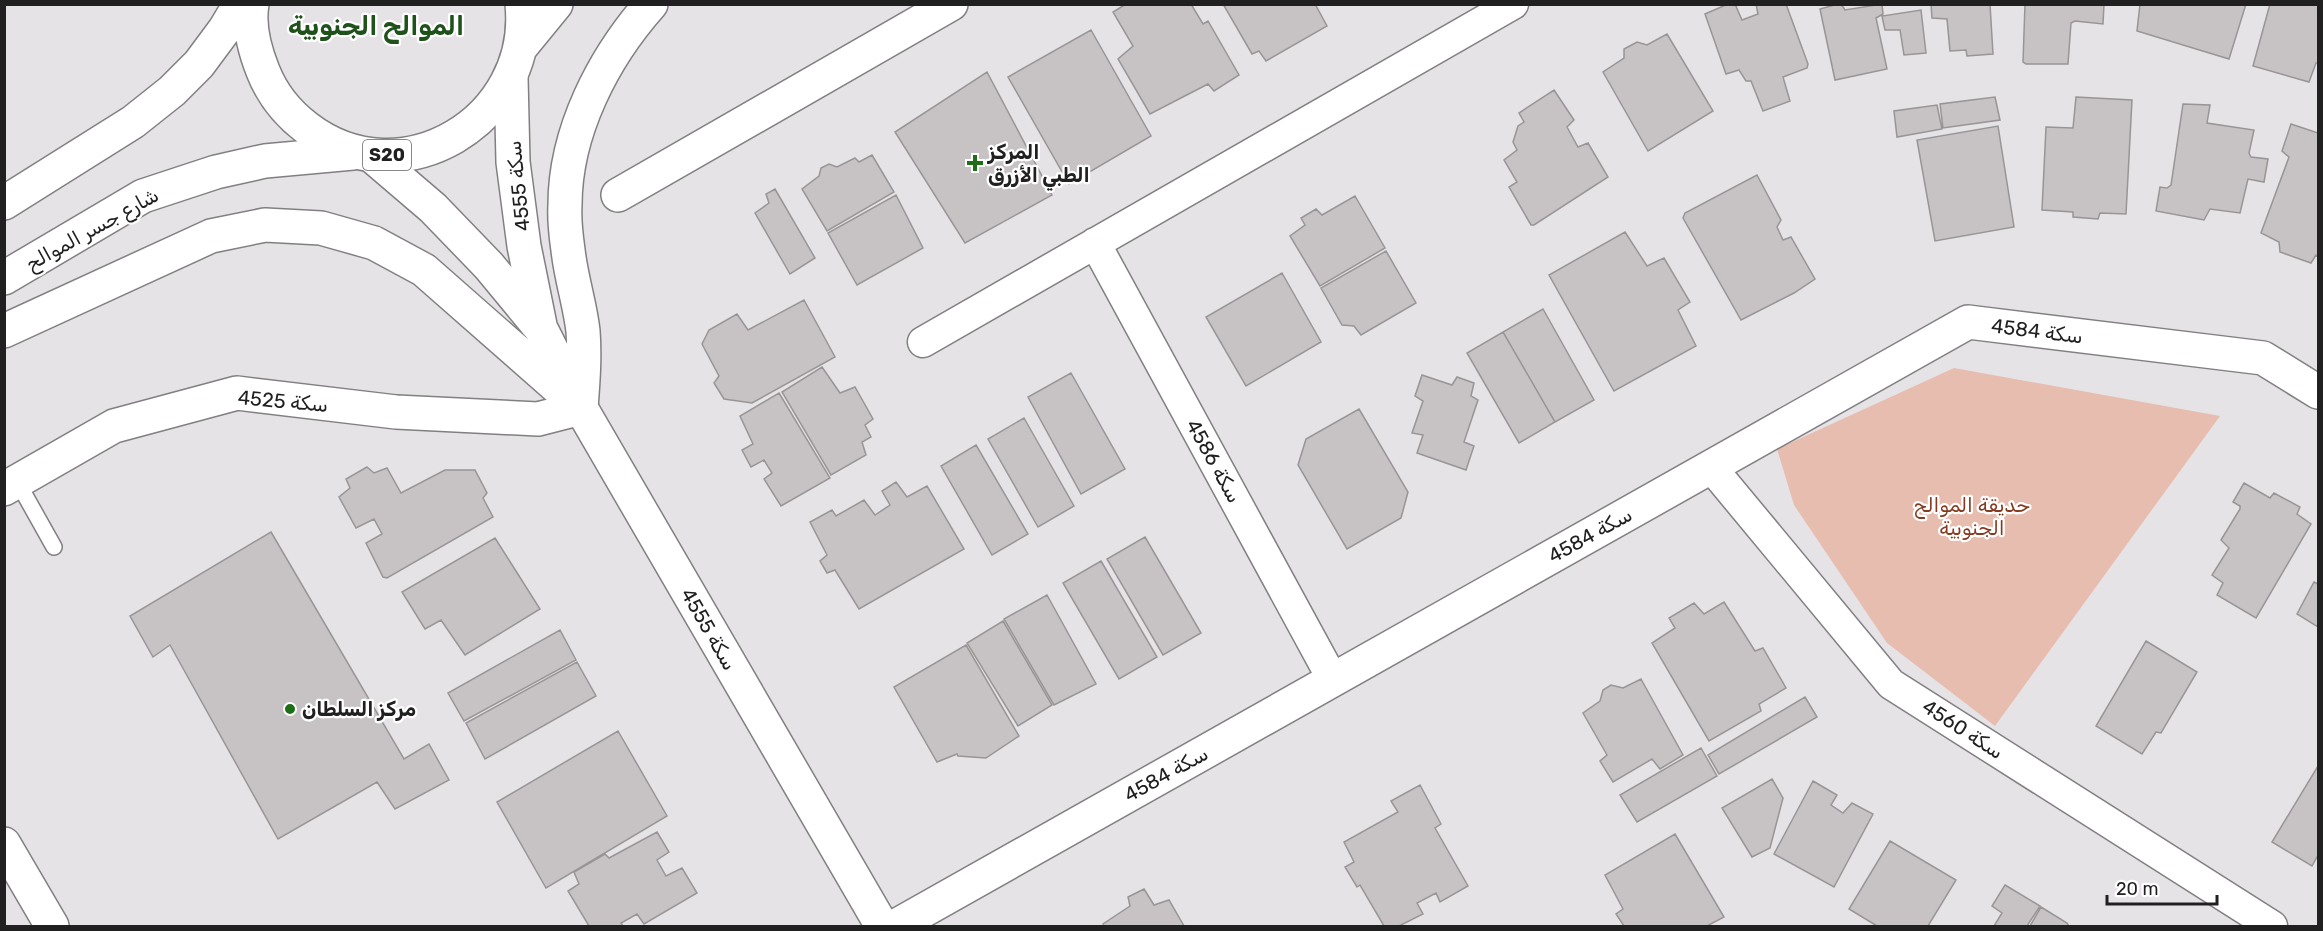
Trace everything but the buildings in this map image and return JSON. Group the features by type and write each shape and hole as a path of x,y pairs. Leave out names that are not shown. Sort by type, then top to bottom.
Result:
{"street":[{"path":"4,203 133,123 172,92 199,63 225,29 240,4"},
{"name":"S20","path":"252,4 254,48 268,84 291,116 322,139 365,154 414,154 454,139 487,113 515,63 556,4"},
{"name":"سكة 4555","path":"522,4 515,63 515,172 524,246 541,329"},
{"path":"581,408 585,368 582,328 571,271 564,204 570,158 583,113 604,71 634,23 651,4"},
{"path":"618,195 951,4"},
{"path":"923,342 1095,243 1475,14 1513,4"},
{"name":"شارع جسر الموالح","path":"4,278 143,196 216,172 265,161 365,154"},
{"name":"سكة 4555","path":"365,154 433,208 489,266 541,329 581,408 882,927"},
{"path":"4,331 211,236 265,225 321,228 374,243 424,270 581,408"},
{"name":"سكة 4586","path":"1095,243 1333,680"},
{"name":"سكة 4584","path":"896,927 1968,322 2263,358 2319,392"},
{"name":"سكة 4525","path":"11,485 114,426 237,393 396,412 538,419 581,408"},
{"name":"سكة 4560","path":"1711,467 1891,684 2272,927"},
{"path":"4,844 52,927"}],"lane":[{"path":"11,485 54,547"}],"green space":[{"name":"حديقة الموالح الجنوبية","path":"1954,368 2220,416 1995,726 1887,643 1794,505 1777,449"}],"place":[{"name":"المركز الطبي الأزرق","path":"975,163"},
{"name":"مركز السلطان","path":"290,709"}],"district":[{"name":"الموالح الجنوبية","path":"376,26"}]}
